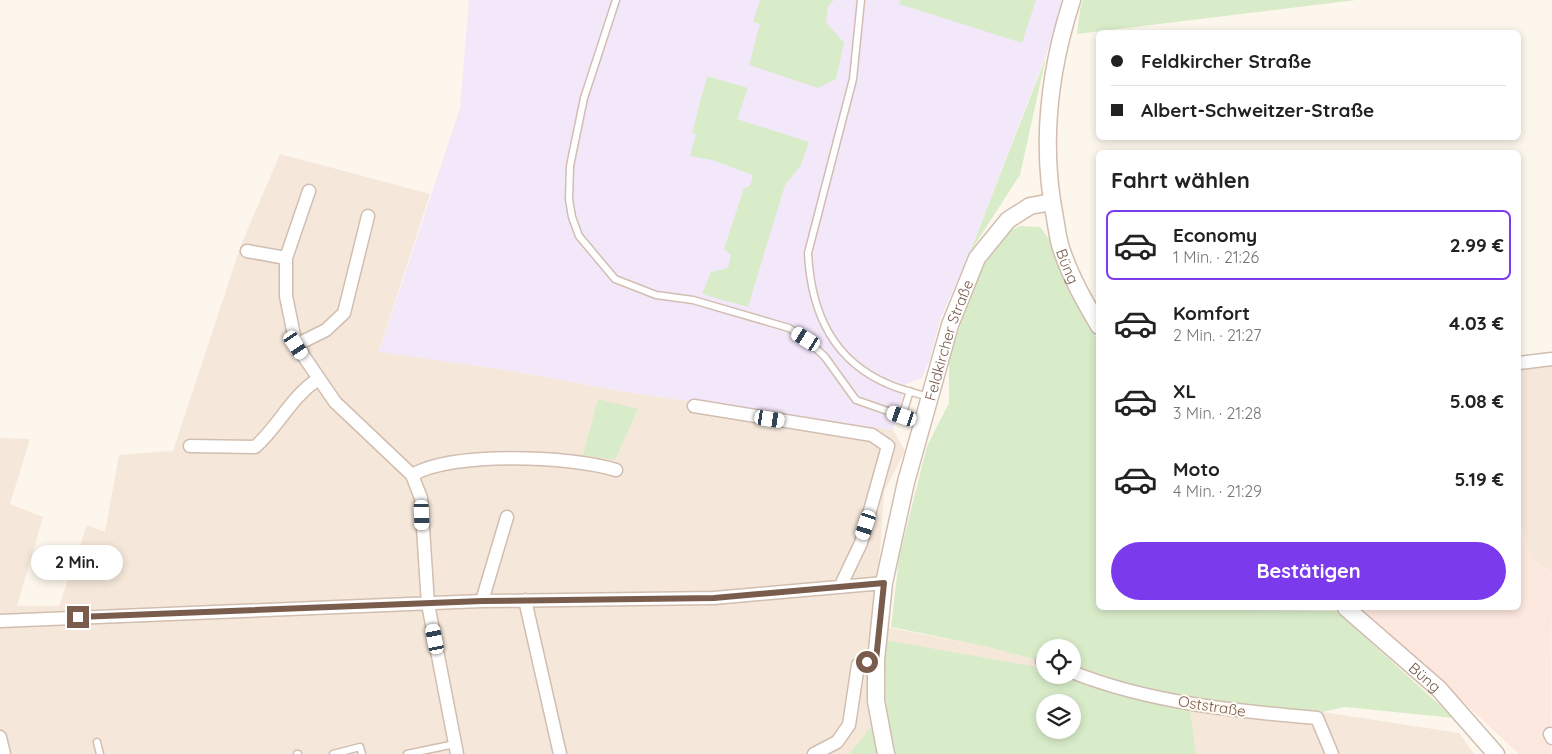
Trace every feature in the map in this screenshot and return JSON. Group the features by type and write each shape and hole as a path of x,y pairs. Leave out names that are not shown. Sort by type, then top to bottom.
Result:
{"street":[{"name":"Büng","path":"1072,0 1059,40 1048,108 1047,152 1052,202 1061,250 1081,295 1096,321"},
{"path":"309,191 286,258 286,296 296,345 335,402 412,475 421,498 428,604 456,749"},
{"name":"Feldkircher Straße","path":"886,754 876,701 876,660 884,583 906,482 950,325 977,258 1008,220 1030,206 1052,202"},
{"path":"296,345 326,330 344,313 368,216"},
{"path":"247,251 286,258"},
{"path":"1521,363 1552,359"},
{"path":"190,446 255,447 266,437 302,390 318,379"},
{"path":"694,406 872,435 888,446 861,543 840,587"},
{"path":"412,475 424,468 486,460 570,460 616,470"},
{"path":"482,601 507,517"},
{"path":"0,621 482,601 714,598 884,583"},
{"path":"525,600 560,754"},
{"name":"Büng","path":"1348,610 1439,690 1496,754"},
{"path":"814,754 837,742 850,725 858,665 876,660"},
{"name":"Oststraße","path":"1081,675 1108,684 1226,711 1317,718 1332,754"},
{"path":"0,737 4,754"}],"lane":[{"path":"616,0 584,98 570,166 569,199 572,217 579,236 615,278 656,295 693,300 789,328 806,339 825,357 856,400 923,424"},
{"path":"861,0 854,79 808,254 810,278 823,322 829,336 838,347 869,375 889,385 930,397"},
{"path":"902,416 910,391"},
{"path":"97,742 100,754"},
{"path":"333,754 360,747 362,754"},
{"path":"407,754 456,749"}],"shaded area":[{"path":"469,0 1067,0 970,252 941,317 929,362 922,378 906,384 893,430 632,393 513,371 379,352 460,108"},
{"path":"280,154 430,194 379,351 513,371 632,393 893,430 905,451 884,492 875,625 988,647 1036,660 1036,684 1081,684 1081,677 1225,706 1323,712 1459,733 1474,754 0,754 0,438 30,439 10,504 43,517 17,606 59,606 87,525 105,532 119,455 173,451 241,245"},
{"path":"1552,365 1552,572 1532,560 1521,525 1521,368"},
{"path":"1521,525 1532,560 1552,572 1551,754 1519,754 1364,610 1521,610"}],"green space":[{"path":"760,0 834,0 828,6 826,22 844,43 836,79 818,88 749,65 760,24 753,22"},
{"path":"900,0 1036,0 1022,43 899,4"},
{"path":"1083,0 1356,0 1110,30 1096,30 1096,32 1077,34"},
{"path":"1046,57 1020,175 970,252"},
{"path":"707,76 748,88 737,119 809,142 801,165 785,185 748,307 702,294 711,272 728,268 731,255 724,249 744,188 750,186 753,175 712,160 690,156 696,134 692,133"},
{"path":"1020,226 1040,227 1049,239 1064,276 1096,337 1096,610 1336,611 1454,718 1345,707 1323,712 1225,706 1081,673 1081,639 1036,639 1036,660 988,647 891,627 899,558 927,446 949,403 949,360 976,277 1003,234"},
{"path":"598,399 638,409 615,460 583,455"},
{"path":"884,640 1036,667 1036,684 1081,684 1081,679 1190,710 1196,754 894,754 887,716"},
{"path":"873,725 879,754 849,754"}],"route":[{"path":"78,617 482,601 714,598 884,583 876,660 867,662"}]}
